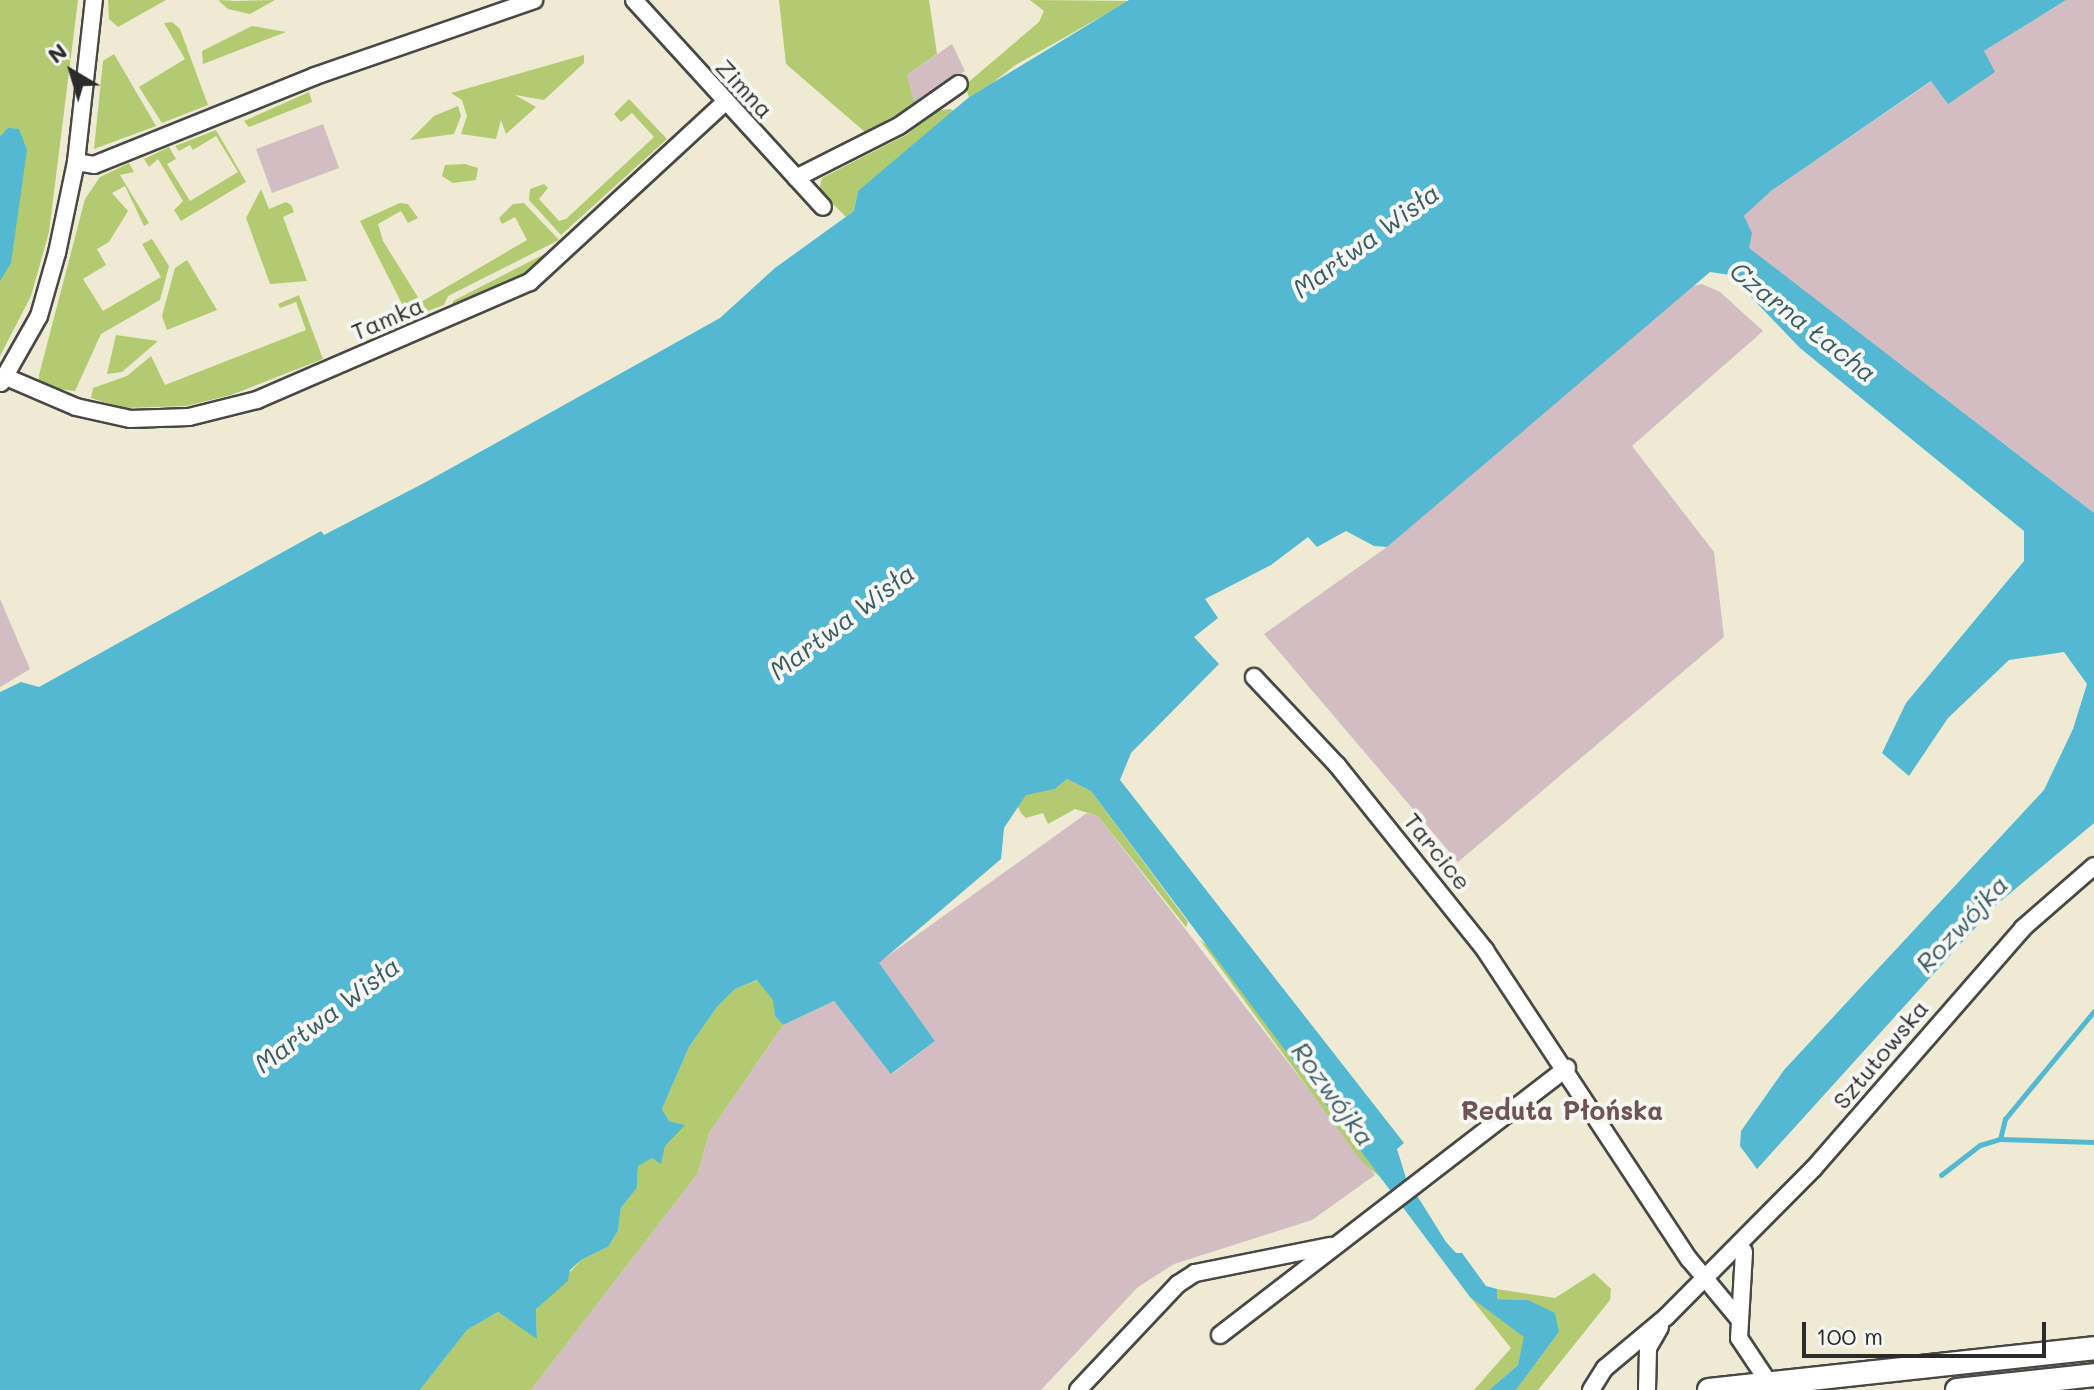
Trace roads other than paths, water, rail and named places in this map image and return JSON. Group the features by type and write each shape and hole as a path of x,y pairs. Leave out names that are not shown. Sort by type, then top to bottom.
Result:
{"main road":[{"path":"1709,1390 2094,1348"},
{"path":"1957,1390 2094,1375"}],"street":[{"path":"3,381 39,316 76,162 94,0"},
{"path":"76,162 94,165 315,76 534,0"},
{"name":"Zimna","path":"634,0 823,207"},
{"path":"796,178 899,126 959,84"},
{"name":"Tamka","path":"3,381 76,407 130,419 189,417 257,400 530,282 725,102"},
{"name":"Tarcice","path":"1254,677 1405,847 1567,1068 1703,1279 1738,1318"},
{"name":"Sztutowska","path":"1591,1390 1605,1368 1666,1317 1814,1168 1977,975 2094,866"},
{"path":"1220,1335 1567,1068"},
{"path":"1739,1244 1744,1252 1739,1338 1769,1383"},
{"path":"1078,1390 1178,1284 1195,1273 1335,1245"},
{"name":"Sztutowska","path":"1647,1390 1648,1348 1666,1317"}],"water":[{"path":"1129,0 2066,0 1984,51 1995,72 1948,104 1931,81 1771,191 1744,216 1752,233 1749,248 2094,513 2094,823 1996,905 1757,1169 1740,1146 1741,1131 1784,1070 2044,790 2073,729 2087,684 2064,652 2009,660 1948,718 1909,776 1882,753 1906,703 2024,561 2024,531 1800,348 1730,275 1710,272 1387,547 1374,546 1346,531 1317,547 1308,537 1271,565 1205,599 1218,618 1194,637 1219,664 1131,753 1120,780 1404,1143 1397,1149 1406,1178 1446,1242 1456,1253 1462,1253 1486,1286 1497,1289 1497,1299 1528,1300 1555,1313 1559,1332 1516,1390 1489,1390 1518,1365 1524,1337 1470,1297 1091,791 1067,779 1055,789 1026,795 1004,828 1001,859 879,963 935,1041 891,1074 834,1001 783,1025 775,1016 773,1000 757,980 735,989 717,1007 689,1047 662,1109 669,1121 685,1125 665,1146 661,1164 652,1158 638,1166 637,1188 621,1208 618,1231 608,1247 581,1260 570,1270 568,1281 536,1309 537,1339 498,1312 467,1330 420,1390 0,1390 0,692 21,682 39,687 321,531 324,535 426,482 720,318 775,268 854,211 858,191 968,98"},
{"path":"8,128 19,129 27,150 11,263 0,281 0,137"}],"waterway":[{"path":"1941,1175 1980,1145 2000,1139 2005,1119 2094,1011"},
{"path":"2000,1139 2094,1142"}],"district":[{"name":"Reduta Płońska","path":"1562,1111"}],"water label":[{"name":"Martwa Wisła","path":"1366,241"},
{"name":"Czarna Łacha","path":"1803,322"},
{"name":"Martwa Wisła","path":"842,622"},
{"name":"Rozwójka","path":"1962,924"},
{"name":"Martwa Wisła","path":"327,1015"},
{"name":"Rozwójka","path":"1333,1094"}]}
